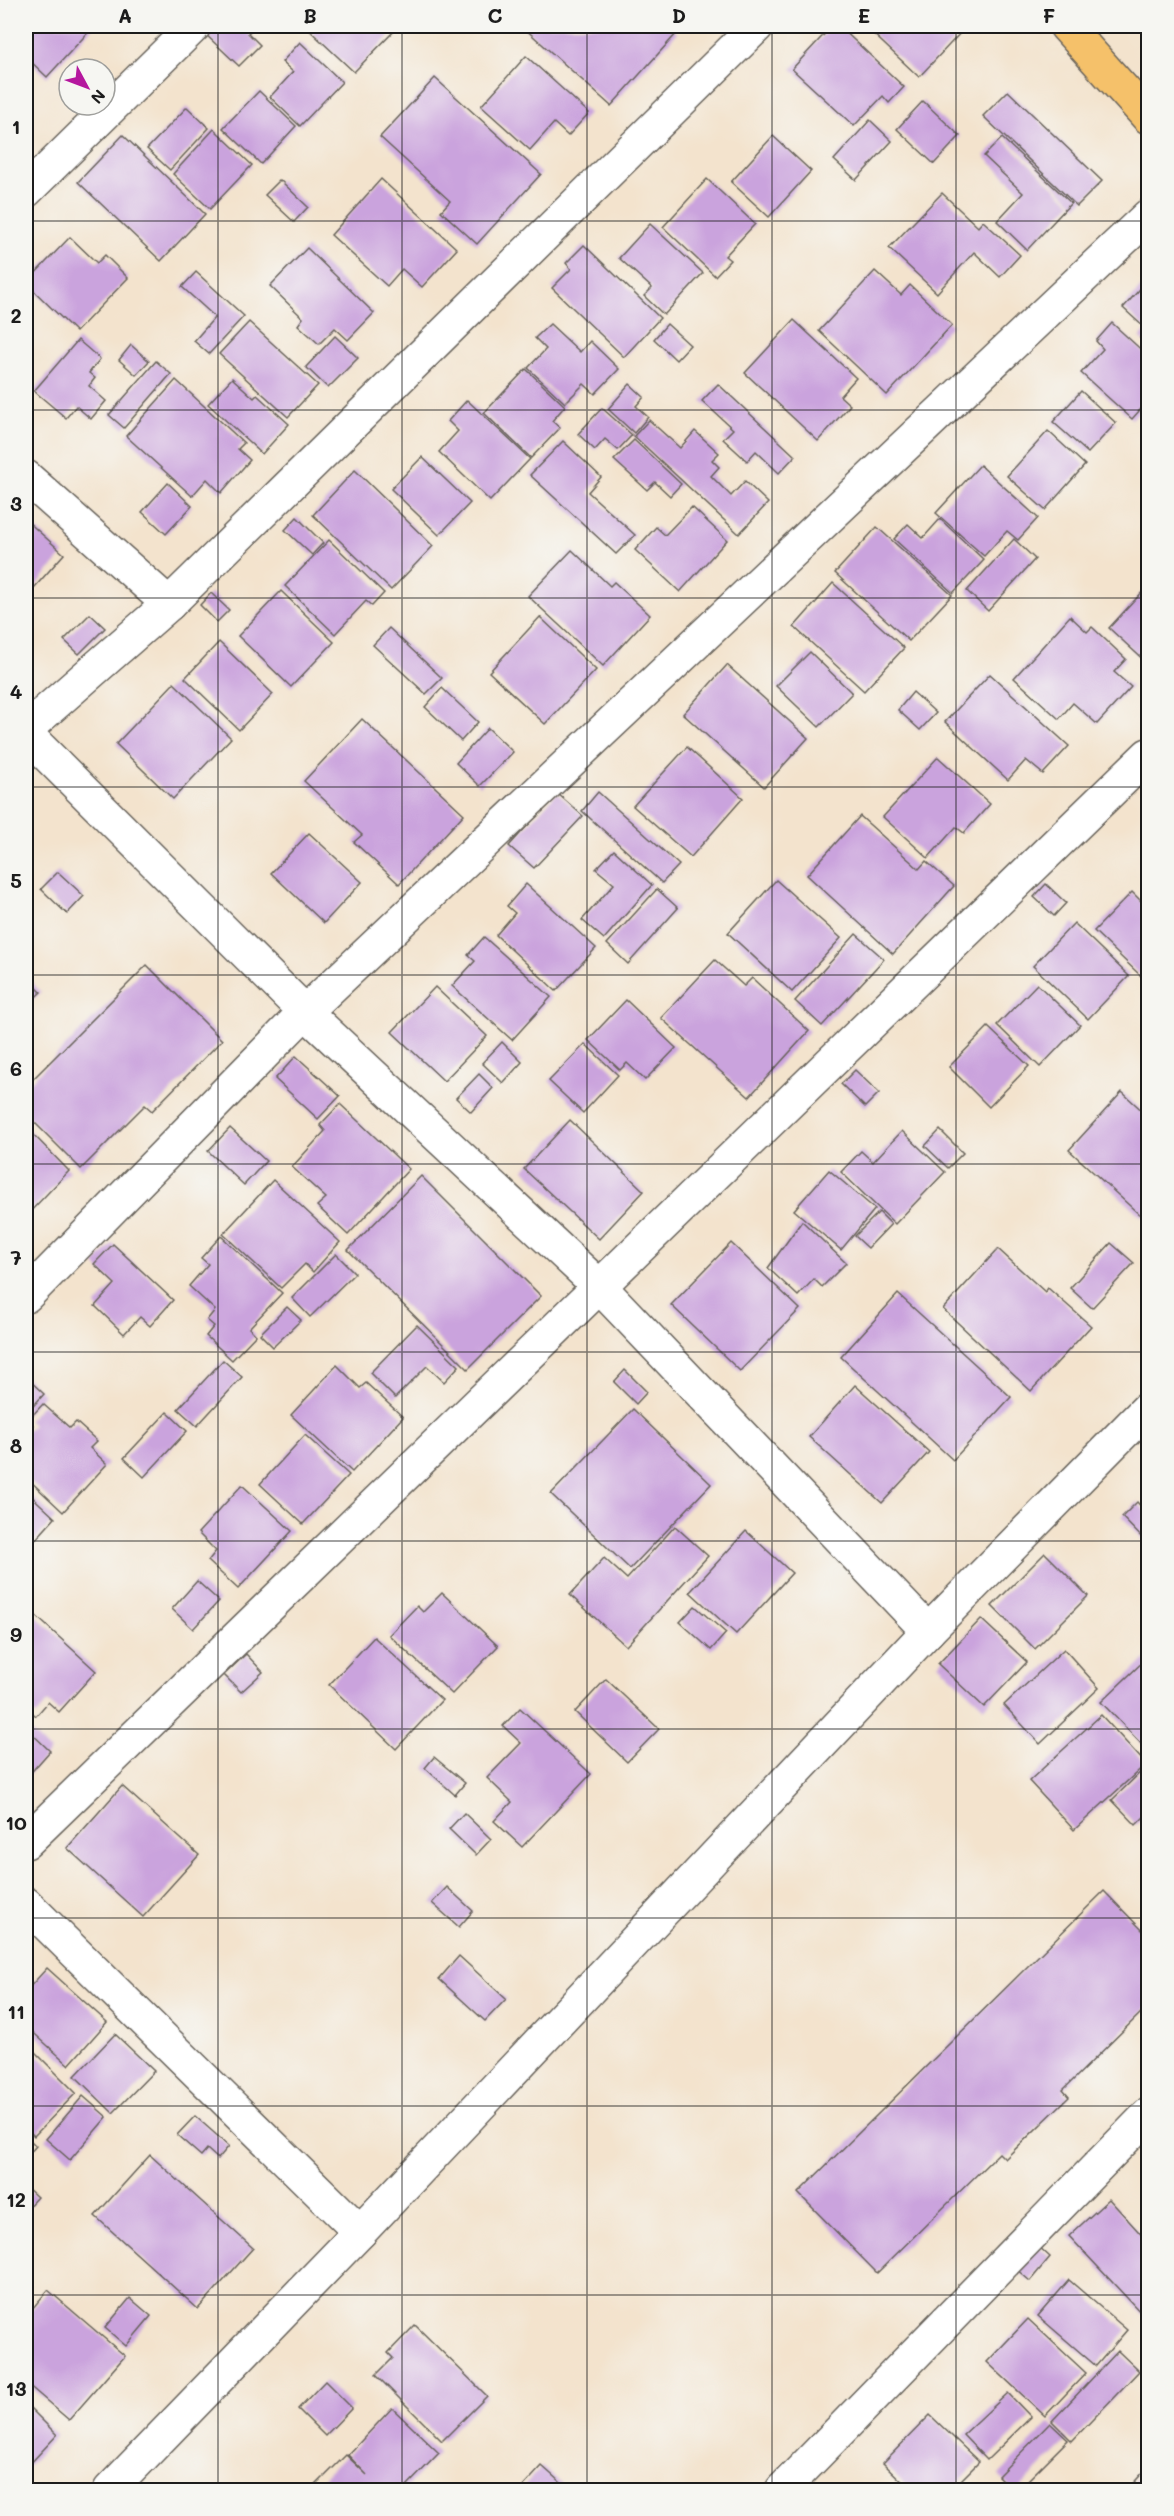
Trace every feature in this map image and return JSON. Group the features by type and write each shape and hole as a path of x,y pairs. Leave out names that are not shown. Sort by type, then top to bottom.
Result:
{"main road":[{"path":"1066,26 1149,117"}],"street":[{"path":"26,191 194,26"},
{"path":"26,729 169,604 757,26"},
{"path":"26,1296 305,1012 1149,216"},
{"path":"26,477 169,604"},
{"path":"26,734 305,1012 600,1287 928,1631"},
{"path":"26,1842 1149,755"},
{"path":"110,2490 360,2232 928,1631 1149,1408"},
{"path":"26,1904 360,2232"},
{"path":"784,2490 1149,2115"}],"building":[{"path":"26,26 94,26 65,57 57,57 57,66 47,77 26,57"},
{"path":"207,26 255,26 248,33 260,45 239,66 202,31"},
{"path":"305,26 394,26 397,28 354,72"},
{"path":"522,26 669,26 677,33 611,106"},
{"path":"832,26 839,26 904,87 889,103 883,96 854,126 792,69"},
{"path":"865,26 962,26 965,28 919,77"},
{"path":"300,42 342,82 300,126 270,97 293,72 282,62"},
{"path":"526,56 589,113 568,136 554,123 530,150 481,106"},
{"path":"435,78 541,174 477,244 441,211 450,201 380,137"},
{"path":"259,91 296,126 261,164 223,128"},
{"path":"1008,91 1102,181 1077,206 983,116"},
{"path":"26,100 34,107 26,116"},
{"path":"923,101 960,136 934,164 897,129"},
{"path":"187,107 209,128 170,170 147,149"},
{"path":"870,120 892,141 856,180 834,160"},
{"path":"214,129 252,165 210,209 173,174"},
{"path":"123,135 205,214 161,261 78,182"},
{"path":"773,136 811,171 769,217 731,182"},
{"path":"1002,138 1071,203 1027,250 997,221 1023,193 984,156"},
{"path":"381,179 457,249 422,287 402,269 387,286 331,235"},
{"path":"707,179 755,224 725,256 730,260 715,276 663,227"},
{"path":"280,180 308,207 294,222 265,195"},
{"path":"942,193 978,227 983,221 1020,255 1000,277 974,252 937,293 889,248"},
{"path":"650,224 703,273 664,315 644,296 652,288 619,258"},
{"path":"70,237 97,263 105,255 128,278 76,332 26,283"},
{"path":"584,245 660,318 624,357 552,288 571,269 566,263"},
{"path":"307,248 374,313 348,340 335,328 319,344 298,325 303,318 270,286"},
{"path":"875,271 901,295 910,285 952,325 887,395 819,331"},
{"path":"196,272 244,316 209,354 194,341 215,317 182,287"},
{"path":"1148,280 1148,346 1140,338 1147,330 1123,308"},
{"path":"794,320 856,378 840,396 850,405 818,441 745,373"},
{"path":"249,322 318,385 288,417 219,354"},
{"path":"1112,323 1148,356 1148,401 1132,419 1081,373 1103,349 1096,341"},
{"path":"550,324 580,352 590,341 619,369 595,394 584,384 565,403 528,368 546,349 535,338"},
{"path":"667,324 690,345 676,360 654,339"},
{"path":"335,336 358,358 328,388 306,367"},
{"path":"78,340 100,359 89,373 95,378 89,386 106,401 91,419 76,406 66,418 34,391"},
{"path":"131,345 149,361 136,375 119,360"},
{"path":"156,361 171,374 124,428 109,415"},
{"path":"526,369 565,406 552,421 560,428 531,458 484,413"},
{"path":"232,378 254,398 257,395 289,424 262,454 208,404"},
{"path":"176,380 244,443 238,449 250,460 221,493 207,479 192,496 126,436"},
{"path":"630,384 644,397 636,406 648,417 634,433 608,409"},
{"path":"718,384 795,456 779,473 756,451 747,461 723,439 733,429 702,401"},
{"path":"1081,391 1116,423 1088,453 1053,422"},
{"path":"467,400 530,459 490,501 439,452 458,431 448,421"},
{"path":"602,408 632,435 618,450 605,439 595,450 578,434"},
{"path":"649,420 680,448 695,431 719,453 712,460 719,467 711,476 731,496 745,481 768,503 739,534 634,436"},
{"path":"1048,431 1085,465 1045,510 1007,476"},
{"path":"634,440 681,484 670,496 655,482 647,490 614,460"},
{"path":"563,441 601,477 588,492 635,535 616,554 530,475"},
{"path":"422,457 470,503 439,535 391,489"},
{"path":"980,465 1038,518 1018,540 1007,531 984,556 936,513"},
{"path":"355,470 433,546 391,590 313,515"},
{"path":"168,483 192,506 166,534 142,512"},
{"path":"692,507 727,540 680,592 635,550 656,527 665,535"},
{"path":"297,517 323,543 312,555 285,530"},
{"path":"940,519 984,560 953,593 894,539 908,524 923,538"},
{"path":"26,520 64,554 26,597"},
{"path":"877,527 952,595 909,641 835,573"},
{"path":"1014,539 1035,559 988,611 967,591"},
{"path":"329,540 384,593 372,606 366,601 335,634 285,586"},
{"path":"572,550 610,586 614,582 650,615 603,666 528,596"},
{"path":"833,583 904,648 864,691 794,627"},
{"path":"1148,586 1148,664 1109,628"},
{"path":"281,591 334,642 291,687 238,636"},
{"path":"211,593 229,610 217,622 200,605"},
{"path":"90,614 105,628 79,654 64,640"},
{"path":"1070,616 1087,632 1092,627 1126,659 1114,672 1131,687 1097,724 1073,703 1059,719 1014,678"},
{"path":"540,617 596,670 545,724 489,672"},
{"path":"389,628 442,678 426,694 373,645"},
{"path":"219,642 273,694 239,730 185,678"},
{"path":"810,652 852,693 819,727 776,686"},
{"path":"727,665 808,738 764,787 683,714"},
{"path":"990,674 1069,746 1043,774 1026,760 1008,780 945,722"},
{"path":"174,683 231,738 173,799 116,744"},
{"path":"442,688 478,722 461,741 425,707"},
{"path":"913,692 936,713 920,730 898,710"},
{"path":"362,719 464,814 399,884 354,842 362,835 304,781"},
{"path":"488,728 513,752 480,786 456,763"},
{"path":"687,747 743,798 691,857 633,806"},
{"path":"938,757 990,804 964,833 956,827 928,858 883,817"},
{"path":"598,792 679,865 662,883 582,811"},
{"path":"557,793 583,816 534,868 509,846"},
{"path":"860,816 919,869 926,861 954,886 893,954 807,875"},
{"path":"309,833 362,882 324,923 271,873"},
{"path":"614,850 652,885 604,939 582,920 614,884 596,869"},
{"path":"58,872 84,896 67,914 41,889"},
{"path":"776,880 841,938 792,992 728,933"},
{"path":"526,884 596,948 556,991 496,935 515,913 507,906"},
{"path":"1046,884 1066,903 1054,916 1034,897"},
{"path":"657,889 678,908 628,964 607,944"},
{"path":"1132,892 1148,908 1148,972 1143,978 1094,931"},
{"path":"1074,923 1129,976 1088,1019 1033,966"},
{"path":"856,934 884,959 822,1026 795,1001"},
{"path":"484,937 551,997 512,1040 452,986 475,961 468,955"},
{"path":"715,960 744,986 752,978 809,1031 749,1097 661,1018"},
{"path":"147,965 222,1040 152,1111 145,1105 81,1169 26,1114 26,1086"},
{"path":"26,977 41,992 26,1006"},
{"path":"1037,984 1080,1025 1040,1067 997,1025"},
{"path":"435,987 487,1036 444,1081 392,1032"},
{"path":"626,1000 676,1048 645,1080 627,1063 620,1070 588,1040"},
{"path":"988,1027 1029,1066 989,1107 949,1067"},
{"path":"502,1042 522,1062 503,1083 482,1063"},
{"path":"585,1044 618,1075 583,1113 549,1081"},
{"path":"296,1056 340,1096 318,1119 275,1079"},
{"path":"855,1070 879,1093 865,1107 841,1084"},
{"path":"479,1074 493,1088 471,1112 456,1098"},
{"path":"1122,1092 1148,1116 1148,1210 1142,1217 1069,1150"},
{"path":"340,1104 409,1169 348,1235 317,1206 326,1198 292,1167 325,1131 320,1125"},
{"path":"570,1120 644,1191 599,1239 524,1169"},
{"path":"26,1127 69,1171 26,1216"},
{"path":"230,1128 266,1161 244,1185 208,1151"},
{"path":"940,1130 963,1153 948,1168 925,1146"},
{"path":"902,1131 945,1172 895,1224 841,1172 861,1151 873,1162"},
{"path":"829,1170 875,1209 841,1250 794,1210"},
{"path":"421,1176 541,1296 468,1369 348,1250"},
{"path":"273,1180 340,1242 313,1272 305,1264 281,1288 223,1234"},
{"path":"879,1212 891,1224 868,1248 855,1236"},
{"path":"802,1221 846,1263 822,1287 814,1279 798,1296 768,1268"},
{"path":"221,1236 282,1293 249,1328 256,1335 232,1360 206,1336 214,1326 207,1320 215,1310 189,1286 208,1264 201,1258"},
{"path":"731,1243 800,1309 740,1371 671,1305"},
{"path":"1111,1243 1134,1263 1092,1308 1070,1288"},
{"path":"113,1244 173,1300 150,1326 140,1317 124,1334 95,1306 115,1284 94,1264"},
{"path":"998,1249 1045,1292 1048,1288 1091,1326 1031,1391 943,1309"},
{"path":"336,1254 355,1273 310,1317 292,1298"},
{"path":"898,1294 1011,1397 953,1460 841,1357"},
{"path":"287,1307 301,1320 273,1347 260,1334"},
{"path":"417,1325 459,1366 444,1382 427,1366 395,1398 370,1373"},
{"path":"223,1360 242,1377 197,1426 178,1409"},
{"path":"337,1365 360,1388 366,1383 403,1417 352,1472 291,1415"},
{"path":"625,1370 647,1392 636,1404 614,1382"},
{"path":"26,1377 44,1394 26,1414"},
{"path":"855,1385 929,1452 882,1503 809,1437"},
{"path":"43,1404 70,1428 76,1422 97,1441 90,1448 107,1464 63,1512 26,1477 26,1432 33,1425 28,1420"},
{"path":"633,1409 711,1484 630,1569 551,1494"},
{"path":"167,1412 187,1431 144,1477 124,1458"},
{"path":"305,1435 349,1475 303,1524 260,1484"},
{"path":"242,1485 292,1531 238,1589 208,1561 216,1551 198,1533"},
{"path":"26,1491 55,1518 26,1550"},
{"path":"1137,1502 1148,1514 1148,1544 1122,1517"},
{"path":"675,1526 708,1556 626,1646 570,1595 604,1558 627,1579"},
{"path":"746,1531 792,1573 736,1634 690,1592"},
{"path":"1045,1553 1088,1596 1035,1649 992,1606"},
{"path":"197,1581 219,1601 193,1629 172,1609"},
{"path":"442,1593 498,1646 452,1694 389,1635 417,1606 423,1612"},
{"path":"695,1606 726,1633 711,1650 680,1622"},
{"path":"35,1615 96,1671 59,1712 48,1702 36,1716 26,1707 26,1626"},
{"path":"981,1619 1027,1662 984,1707 938,1664"},
{"path":"374,1637 442,1700 396,1749 329,1685"},
{"path":"1064,1649 1099,1688 1040,1744 1004,1705"},
{"path":"246,1654 263,1672 241,1692 224,1675"},
{"path":"1148,1657 1148,1751 1101,1702"},
{"path":"606,1679 659,1729 627,1762 575,1712"},
{"path":"520,1708 591,1774 522,1847 494,1821 512,1802 487,1778 521,1743 503,1726"},
{"path":"1101,1715 1146,1764 1074,1830 1029,1781"},
{"path":"26,1728 50,1751 26,1778"},
{"path":"434,1757 465,1783 455,1795 425,1768"},
{"path":"1148,1765 1148,1813 1136,1825 1112,1800"},
{"path":"122,1786 199,1855 143,1917 67,1848"},
{"path":"464,1813 491,1839 476,1855 449,1829"},
{"path":"447,1887 473,1911 459,1927 432,1903"},
{"path":"1104,1891 1148,1936 1148,2006 1063,2090 1069,2097 1005,2159 999,2153 877,2273 798,2193"},
{"path":"459,1956 506,1999 485,2021 439,1979"},
{"path":"47,1968 107,2022 69,2065 26,2026 26,1991"},
{"path":"115,2034 154,2071 113,2113 75,2076"},
{"path":"26,2043 76,2093 34,2136 26,2128"},
{"path":"83,2096 107,2117 70,2160 46,2139"},
{"path":"195,2116 229,2146 218,2159 207,2149 201,2156 177,2135"},
{"path":"26,2136 36,2146 26,2157"},
{"path":"150,2155 253,2248 198,2309 95,2216"},
{"path":"26,2187 37,2197 26,2209"},
{"path":"1109,2199 1148,2242 1148,2310 1143,2315 1069,2236"},
{"path":"1036,2244 1050,2257 1030,2281 1015,2268"},
{"path":"1069,2280 1127,2330 1096,2366 1038,2316"},
{"path":"48,2290 125,2356 69,2420 26,2383 26,2316"},
{"path":"130,2298 151,2316 126,2346 105,2328"},
{"path":"1028,2319 1086,2373 1045,2416 987,2362"},
{"path":"415,2325 487,2396 442,2441 376,2375 393,2358 388,2353"},
{"path":"1118,2351 1139,2371 1072,2441 1052,2421"},
{"path":"325,2381 352,2408 325,2436 298,2409"},
{"path":"1008,2393 1031,2417 987,2460 963,2435"},
{"path":"26,2404 57,2435 26,2468"},
{"path":"392,2408 439,2453 403,2490 311,2490 346,2455 367,2475 348,2455"},
{"path":"930,2415 979,2462 951,2490 911,2490 883,2463"},
{"path":"1050,2423 1068,2440 1018,2490 1012,2490 998,2476"},
{"path":"542,2466 569,2490 520,2490"},
{"path":"1148,2467 1148,2490 1127,2490"}]}
